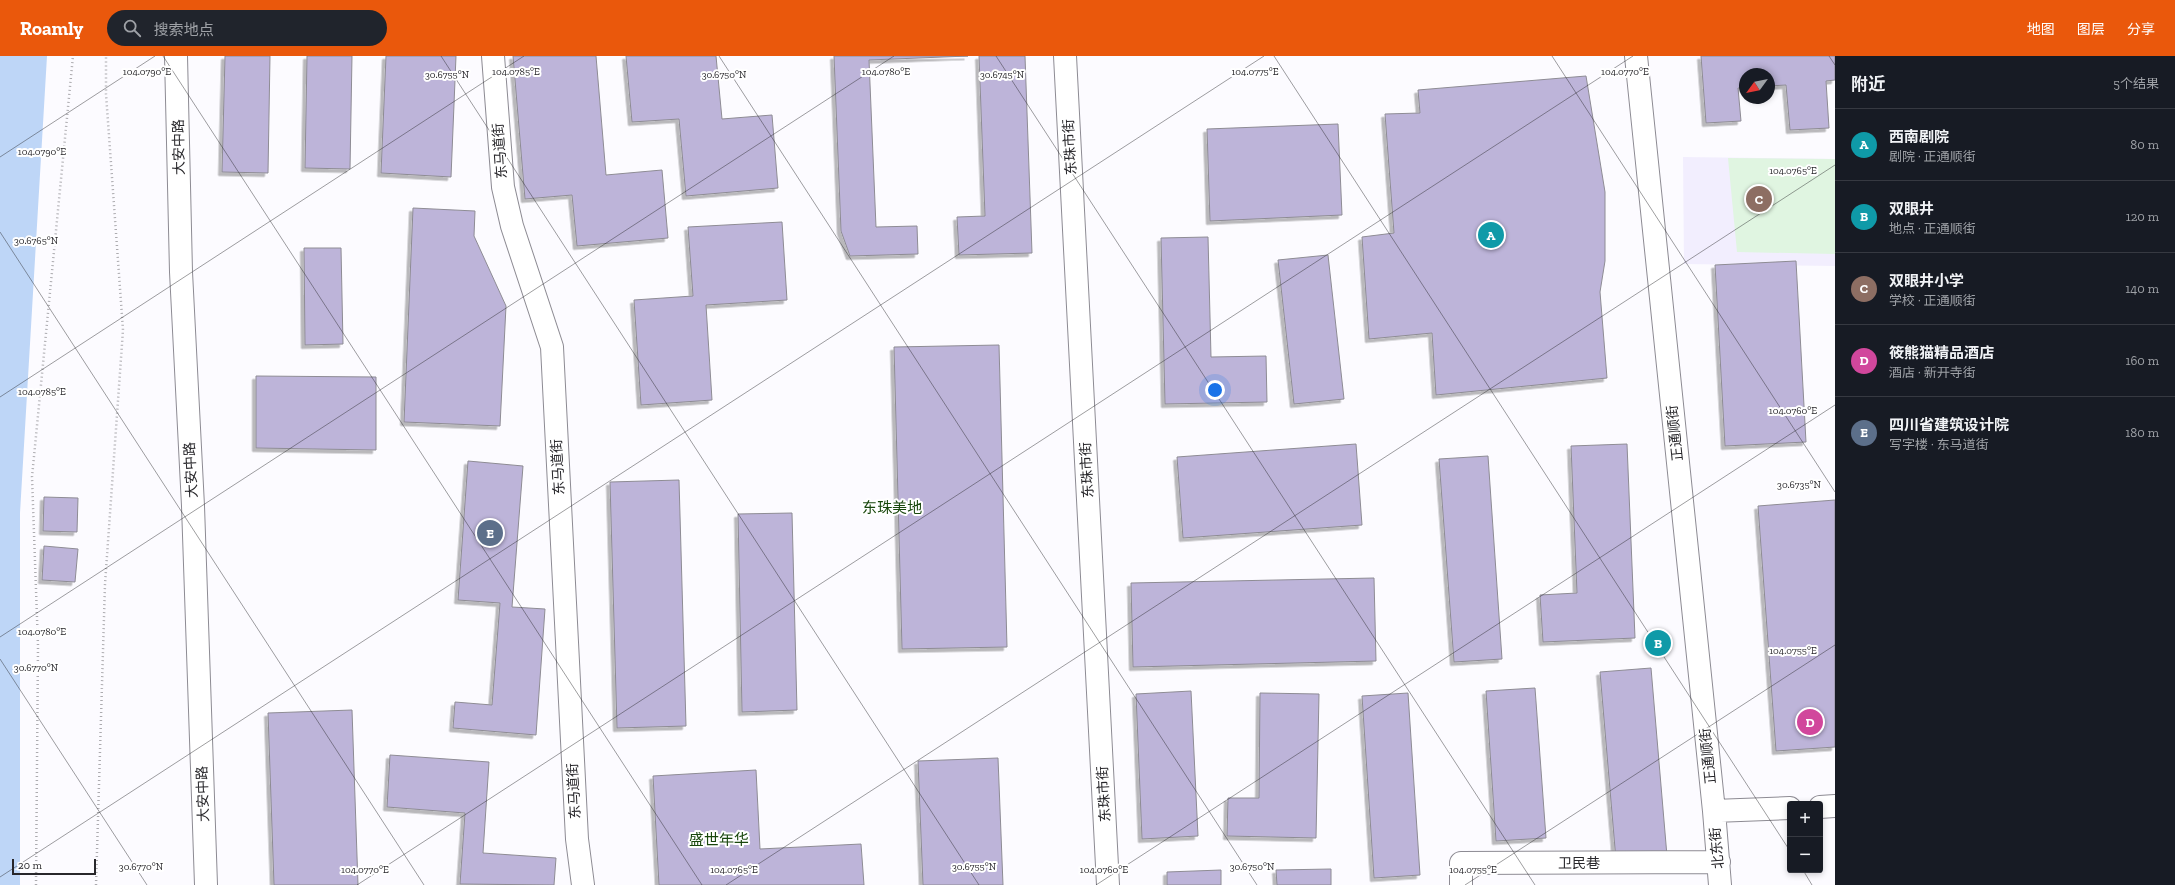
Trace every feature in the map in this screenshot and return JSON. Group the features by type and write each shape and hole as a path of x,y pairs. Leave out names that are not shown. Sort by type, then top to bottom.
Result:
{"street":[{"name":"大安中路","path":"176,56 181,272 193,506 206,885"},
{"name":"东马道街","path":"493,56 502,187 512,226 552,347 577,839 583,885"},
{"name":"东珠市街","path":"1065,56 1108,885"},
{"name":"正通顺街","path":"1636,56 1714,811"},
{"path":"1823,807 1835,806"},
{"path":"1714,811 1787,808"},
{"name":"北东街","path":"1714,811 1720,885"},
{"name":"卫民巷","path":"1461,885 1461,863 1719,862"}],"path":[{"path":"36,885 38,646 32,477 74,56"},
{"path":"96,885 105,584 123,330 106,94 106,56"}],"shaded area":[{"path":"1683,157 1835,159 1835,266 1684,264"}],"green space":[{"path":"1728,158 1835,159 1835,254 1737,252"}],"water":[{"path":"0,56 47,56 20,513 20,885 0,885"}],"building":[{"path":"225,56 270,56 268,173 222,172"},
{"path":"307,56 352,56 350,169 305,168"},
{"path":"386,56 456,56 451,177 381,173"},
{"path":"513,56 596,56 606,175 662,170 668,238 577,246 572,195 525,199"},
{"path":"626,56 716,56 722,119 772,115 778,188 686,196 679,119 632,122"},
{"path":"834,56 968,56 869,60 876,227 917,226 918,254 850,256 841,231"},
{"path":"979,56 1025,56 1032,253 959,255 957,217 985,216"},
{"path":"1701,56 1835,56 1835,80 1826,81 1829,128 1790,130 1786,85 1775,86 1775,68 1739,68 1738,88 1741,121 1706,123"},
{"path":"1586,76 1605,192 1605,261 1600,292 1607,378 1436,395 1432,333 1369,339 1362,237 1394,233 1385,114 1420,113 1418,90"},
{"path":"1338,124 1342,215 1210,221 1207,129"},
{"path":"413,208 475,211 474,236 506,306 500,426 404,422"},
{"path":"782,222 787,300 706,305 712,400 641,405 634,300 693,296 688,227"},
{"path":"1208,237 1211,357 1266,356 1267,402 1165,404 1161,238"},
{"path":"304,248 341,248 343,344 305,345"},
{"path":"1328,255 1344,399 1294,404 1278,260"},
{"path":"1796,261 1806,442 1725,446 1715,265"},
{"path":"999,345 1007,647 902,649 894,347"},
{"path":"256,376 376,377 376,450 256,448"},
{"path":"1356,444 1362,525 1183,538 1177,457"},
{"path":"1627,444 1635,638 1543,642 1540,595 1577,593 1571,446"},
{"path":"1488,456 1502,659 1454,662 1439,459"},
{"path":"468,461 523,466 512,607 545,609 536,735 453,728 455,702 492,705 500,603 458,600"},
{"path":"679,480 686,726 617,728 610,482"},
{"path":"44,497 78,498 77,532 43,531"},
{"path":"1835,500 1835,747 1776,751 1758,506"},
{"path":"792,513 797,710 742,712 738,514"},
{"path":"44,546 78,549 75,582 42,580"},
{"path":"1374,578 1376,661 1133,667 1131,583"},
{"path":"1651,668 1667,856 1616,860 1600,672"},
{"path":"1535,688 1546,838 1496,841 1486,691"},
{"path":"1191,691 1198,836 1142,839 1136,694"},
{"path":"1260,693 1319,694 1316,838 1227,836 1228,798 1259,798"},
{"path":"1408,693 1420,875 1374,878 1362,696"},
{"path":"352,710 358,885 274,885 268,713"},
{"path":"390,755 489,762 483,853 556,858 554,885 460,884 465,813 387,807"},
{"path":"998,758 1003,885 923,885 918,761"},
{"path":"756,770 760,849 861,844 864,885 659,885 653,776"},
{"path":"1331,869 1331,885 1277,885 1276,870"},
{"path":"1221,870 1221,885 1167,885 1167,872"}],"place":[{"name":"双眼井小学","path":"1759,199"},
{"name":"西南剧院","path":"1491,235"},
{"name":"四川省建筑设计院","path":"490,533"},
{"name":"双眼井","path":"1658,643"},
{"name":"筱熊猫精品酒店","path":"1810,722"}],"district":[{"name":"东珠美地","path":"892,508"},
{"name":"盛世年华","path":"719,840"}]}
